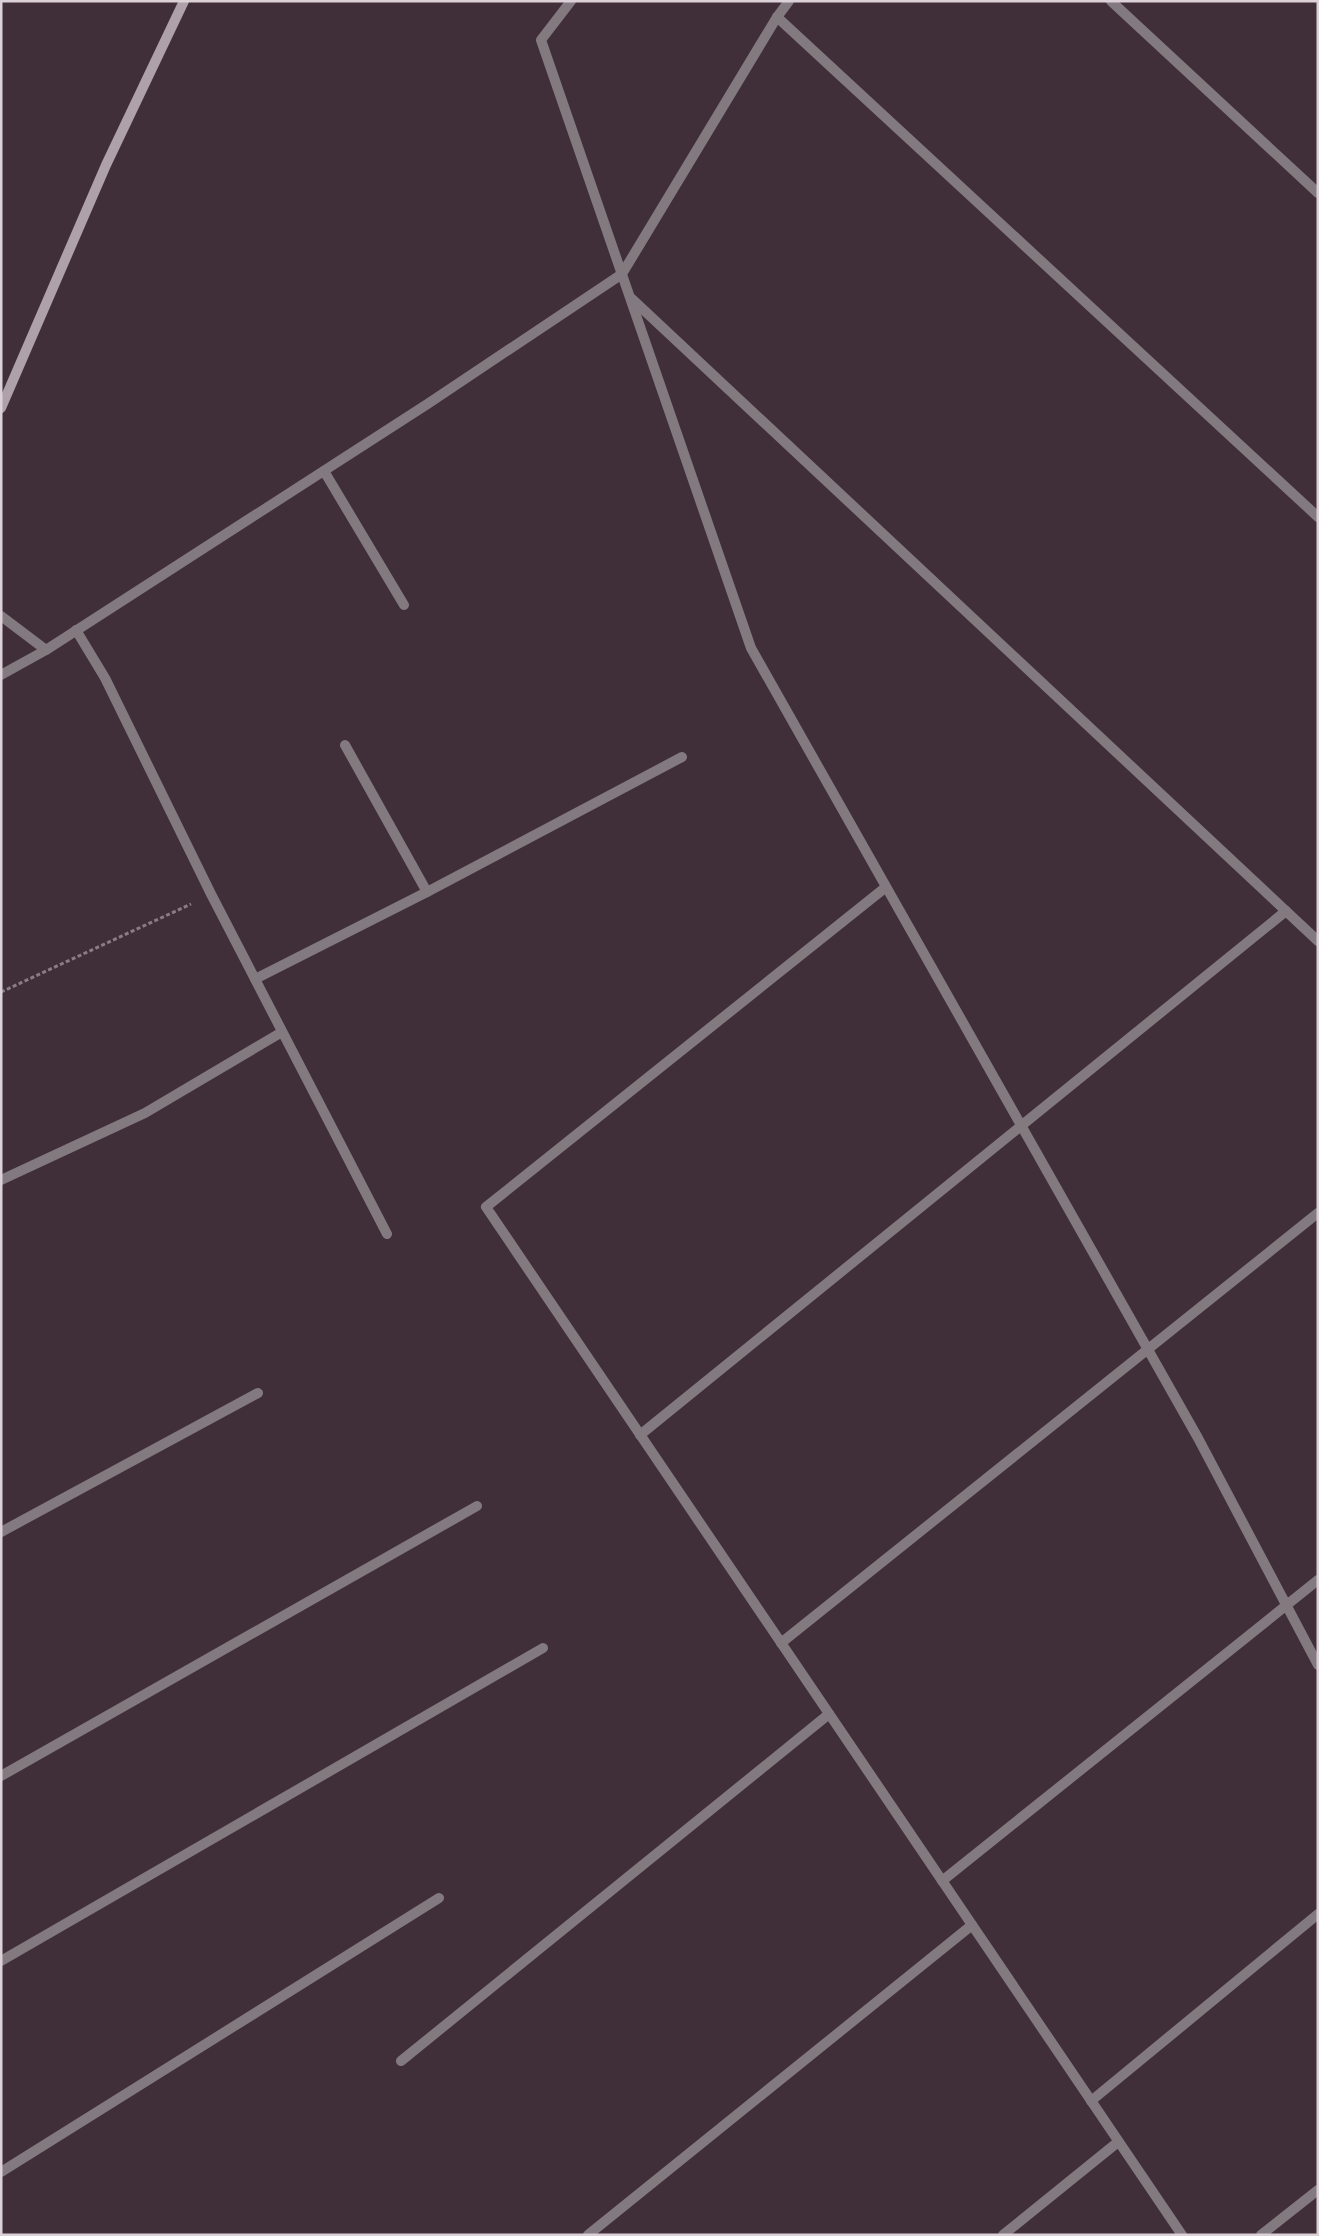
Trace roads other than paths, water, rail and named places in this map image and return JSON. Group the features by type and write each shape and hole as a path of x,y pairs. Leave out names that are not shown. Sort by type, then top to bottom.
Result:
{"street":[{"path":"1,408 106,165 184,1"},
{"path":"571,1 540,40 751,648 1198,1438 1318,1665"},
{"path":"1,675 46,650 324,471 622,274 776,17 789,1"},
{"path":"1111,1 1318,192"},
{"path":"776,17 1318,517"},
{"path":"629,297 1318,941"},
{"path":"324,471 404,605"},
{"path":"1,616 46,650"},
{"path":"76,630 105,678 254,979 387,1234"},
{"path":"345,745 427,892"},
{"path":"254,979 427,892 682,757"},
{"path":"886,887 486,1207 1182,2235"},
{"path":"640,1435 1286,911"},
{"path":"1,1180 145,1114 282,1032"},
{"path":"781,1643 1318,1213"},
{"path":"1,1532 258,1393"},
{"path":"1,1776 477,1506"},
{"path":"942,1881 1318,1580"},
{"path":"1,1961 542,1648"},
{"path":"401,2061 829,1714"},
{"path":"1,2172 439,1898"},
{"path":"1091,2101 1318,1914"},
{"path":"588,2235 972,1925"},
{"path":"1003,2235 1118,2142"},
{"path":"1261,2235 1318,2190"}]}
